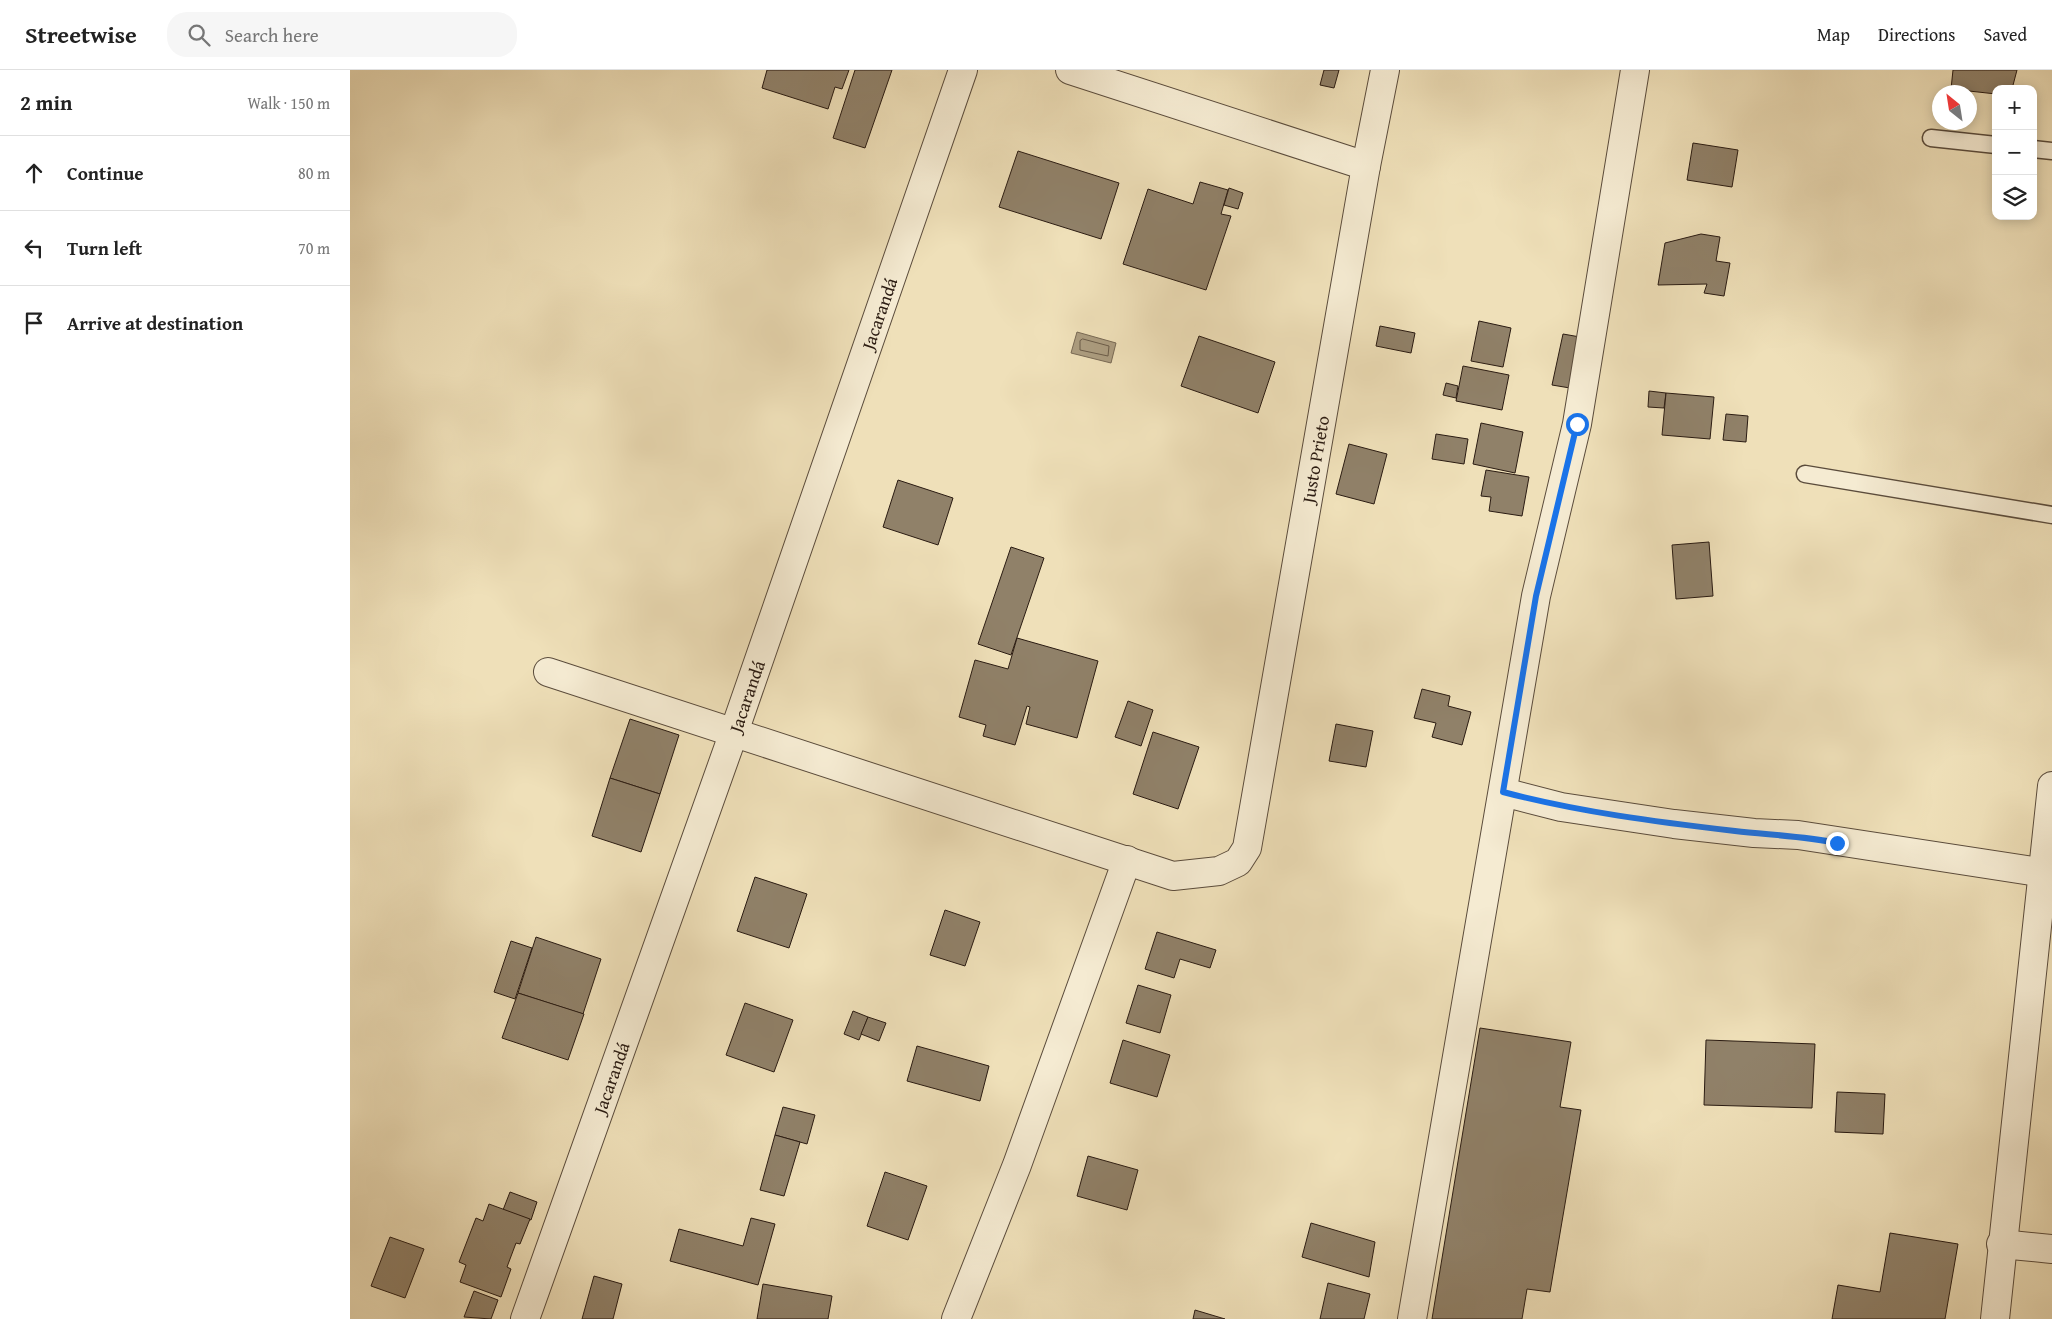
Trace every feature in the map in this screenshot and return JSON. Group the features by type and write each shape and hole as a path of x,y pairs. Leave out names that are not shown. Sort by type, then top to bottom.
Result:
{"street":[{"name":"Jacarandá","path":"525,1319 734,732 963,70"},
{"path":"1070,70 1366,166"},
{"name":"Justo Prieto","path":"1128,860 1173,876 1219,871 1238,862 1247,848 1366,166 1386,70"},
{"path":"1412,1319 1536,596 1577,424 1635,70"},
{"path":"548,672 1128,860 1017,1165 956,1319"},
{"path":"1995,1319 2001,1244 2048,874 2052,786"},
{"path":"1503,792 1561,807 1701,827 1754,833 1798,835 2048,874"},
{"path":"2001,1244 2052,1249"}],"lane":[{"path":"1931,138 1992,145"},
{"path":"2037,149 2052,151"},
{"path":"1805,474 2052,515"}],"water":[{"path":"1077,332 1116,343 1111,363 1071,353"}],"building":[{"path":"767,70 849,70 842,89 835,87 828,109 762,88"},
{"path":"855,70 892,70 865,148 833,138"},
{"path":"1324,70 1339,70 1334,88 1320,85"},
{"path":"1953,70 2017,70 2013,85 1992,85 1992,94 1977,92 1977,85 1951,85"},
{"path":"1693,143 1738,150 1732,187 1687,180"},
{"path":"1018,151 1119,183 1101,239 999,207"},
{"path":"1200,182 1228,190 1221,214 1231,216 1206,290 1123,264 1148,189 1193,204"},
{"path":"1229,188 1243,193 1238,209 1224,205"},
{"path":"1701,234 1720,237 1716,261 1730,263 1724,296 1704,293 1707,284 1658,285 1665,243"},
{"path":"1479,321 1511,328 1503,367 1471,361"},
{"path":"1380,326 1415,333 1411,353 1376,346"},
{"path":"1563,334 1580,337 1570,388 1552,385"},
{"path":"1199,336 1275,362 1258,413 1181,386"},
{"path":"1463,366 1509,375 1502,410 1456,401"},
{"path":"1446,383 1458,386 1456,398 1443,395"},
{"path":"1649,391 1666,393 1664,408 1648,407"},
{"path":"1666,393 1714,397 1710,439 1662,435"},
{"path":"1726,414 1748,416 1746,442 1723,440"},
{"path":"1481,423 1523,432 1515,473 1473,464"},
{"path":"1436,434 1468,439 1464,464 1432,459"},
{"path":"1349,444 1387,454 1374,504 1336,494"},
{"path":"1486,470 1529,477 1522,516 1489,511 1491,497 1481,496"},
{"path":"898,480 953,498 938,545 883,527"},
{"path":"1709,542 1713,596 1676,599 1672,545"},
{"path":"1011,547 1044,558 1011,655 978,644"},
{"path":"1017,638 1098,661 1077,738 1026,724 1030,707 1027,706 1015,745 983,736 986,725 959,717 975,660 1008,669"},
{"path":"1422,689 1450,696 1448,706 1471,712 1462,745 1432,737 1436,723 1414,718"},
{"path":"1128,701 1153,710 1141,746 1115,737"},
{"path":"630,719 679,735 660,794 610,778"},
{"path":"1336,724 1373,731 1366,767 1329,761"},
{"path":"1153,732 1199,747 1178,809 1133,794"},
{"path":"610,778 660,794 641,852 592,836"},
{"path":"755,877 807,894 789,948 737,931"},
{"path":"945,910 980,922 965,966 930,955"},
{"path":"1157,932 1216,950 1210,968 1180,959 1174,978 1145,969"},
{"path":"536,937 601,959 583,1014 518,993"},
{"path":"511,941 532,948 515,999 494,992"},
{"path":"1138,985 1171,995 1160,1033 1126,1023"},
{"path":"518,993 584,1014 568,1060 502,1038"},
{"path":"745,1003 793,1020 774,1072 726,1055"},
{"path":"853,1011 868,1017 859,1040 844,1034"},
{"path":"868,1017 886,1023 879,1041 861,1034"},
{"path":"1480,1028 1571,1042 1560,1107 1581,1110 1550,1292 1527,1289 1522,1319 1432,1319"},
{"path":"1123,1040 1170,1055 1157,1097 1110,1083"},
{"path":"1706,1040 1815,1044 1812,1108 1704,1105"},
{"path":"917,1046 989,1066 980,1101 907,1081"},
{"path":"1837,1092 1885,1094 1883,1134 1835,1132"},
{"path":"783,1107 815,1115 807,1144 775,1135"},
{"path":"775,1135 800,1142 784,1196 760,1190"},
{"path":"1088,1156 1138,1170 1127,1210 1077,1196"},
{"path":"885,1172 927,1186 908,1240 867,1226"},
{"path":"510,1192 537,1202 531,1220 503,1210"},
{"path":"489,1204 530,1219 520,1244 516,1243 507,1267 511,1269 501,1297 460,1282 466,1265 459,1262 476,1218 483,1221"},
{"path":"751,1218 775,1224 758,1285 670,1261 679,1229 743,1246"},
{"path":"1311,1223 1375,1242 1369,1277 1302,1257"},
{"path":"1890,1233 1958,1244 1945,1319 1832,1319 1838,1285 1880,1292"},
{"path":"390,1237 424,1249 405,1298 371,1286"},
{"path":"594,1276 622,1284 613,1319 582,1319"},
{"path":"1328,1283 1370,1294 1364,1319 1320,1319"},
{"path":"763,1284 832,1296 828,1319 757,1319"},
{"path":"474,1291 498,1300 491,1319 464,1317"},
{"path":"1195,1310 1225,1319 1193,1319"}],"route":[{"path":"1577,424 1536,596 1503,792 1561,807 1621,814 1674,824 1754,833 1798,835 1837,843"}]}
